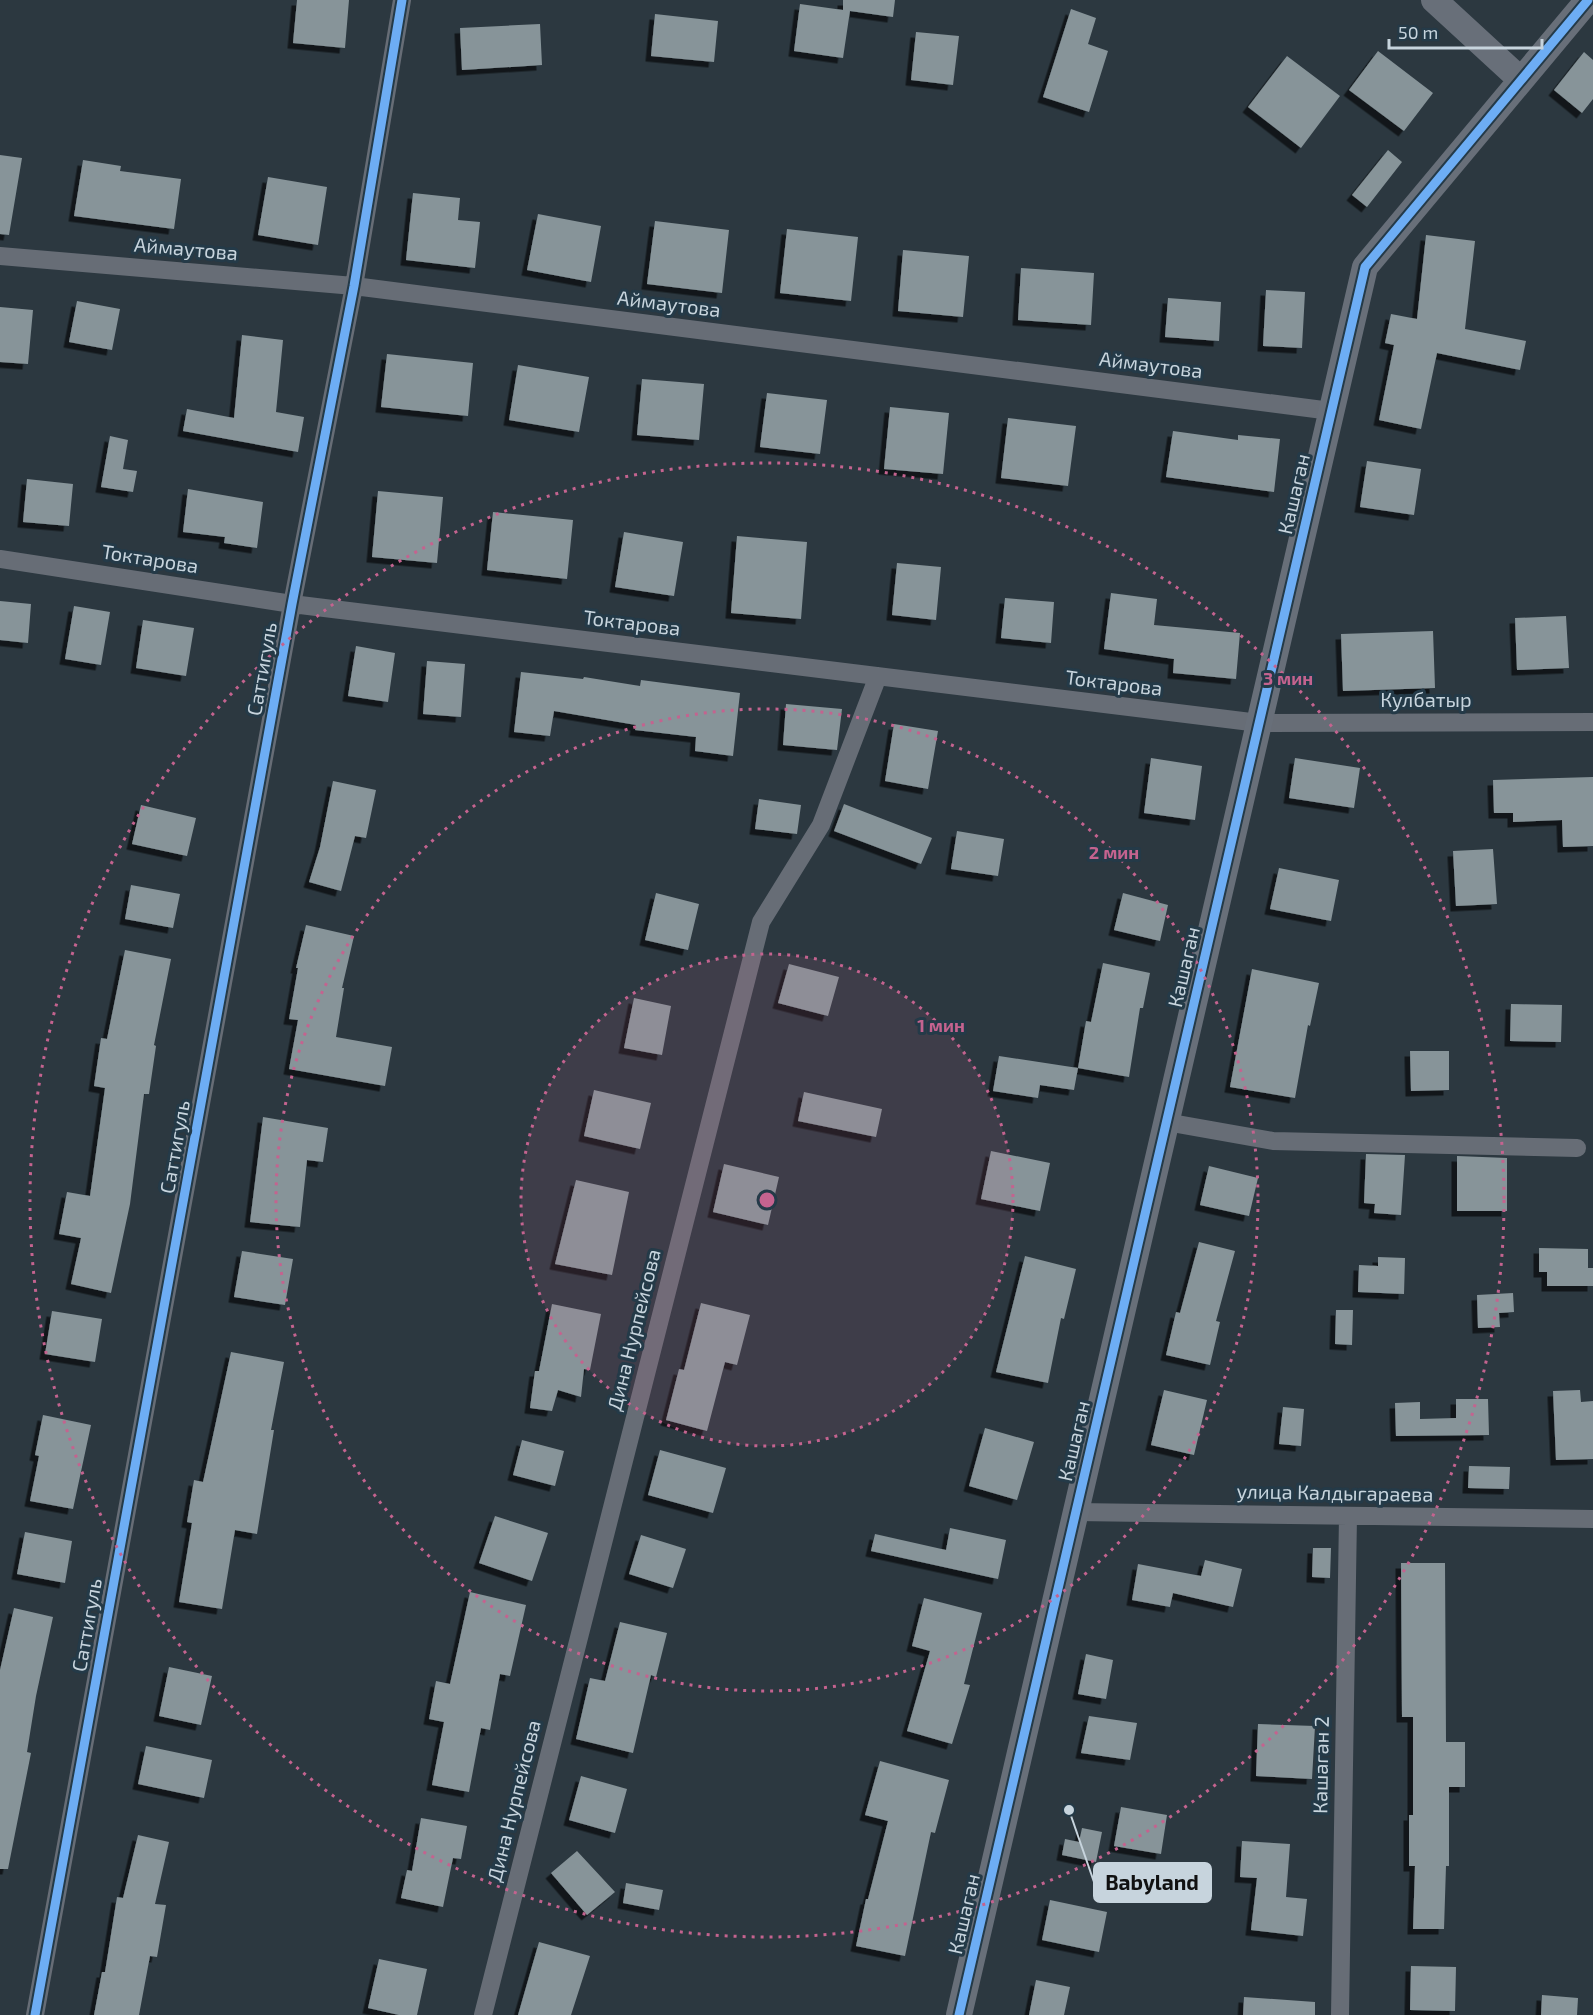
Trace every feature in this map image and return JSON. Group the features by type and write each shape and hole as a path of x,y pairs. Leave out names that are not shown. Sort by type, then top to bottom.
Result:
{"street":[{"name":"Саттигуль","path":"34,2015 292,604 354,286 402,0"},
{"path":"1434,0 1521,80"},
{"name":"Кашаган","path":"959,2015 1365,267 1588,0"},
{"name":"Аймаутова","path":"0,256 354,286 1331,411"},
{"name":"Токтарова","path":"0,559 292,604 1259,723"},
{"name":"Дина Нурпейсова","path":"483,2015 761,922 821,825 878,676"},
{"name":"Кулбатыр","path":"1259,723 1593,722"},
{"path":"1166,1122 1274,1141 1577,1148"},
{"name":"улица Калдыгараева","path":"1076,1512 1593,1519"},
{"name":"Кашаган 2","path":"1340,2015 1348,1516"}],"building":[{"path":"297,0 349,0 345,48 293,43"},
{"path":"843,0 895,0 893,17 843,10"},
{"path":"800,4 850,11 843,58 794,51"},
{"path":"1071,9 1096,18 1088,44 1108,51 1089,112 1043,97"},
{"path":"655,14 718,21 714,62 651,56"},
{"path":"540,24 542,65 462,70 460,28"},
{"path":"916,32 959,36 953,85 911,80"},
{"path":"1378,51 1433,93 1404,131 1349,90"},
{"path":"1584,52 1593,60 1593,99 1582,113 1554,90"},
{"path":"1287,56 1340,96 1301,148 1248,107"},
{"path":"1388,150 1402,162 1367,207 1352,195"},
{"path":"0,155 22,158 9,235 0,234"},
{"path":"83,160 121,166 120,171 181,179 174,229 74,216"},
{"path":"268,177 327,187 318,245 258,235"},
{"path":"413,193 460,198 458,220 480,222 475,268 406,260"},
{"path":"538,214 601,226 591,282 527,270"},
{"path":"655,221 729,230 722,293 647,284"},
{"path":"787,229 858,237 851,301 780,293"},
{"path":"1426,235 1475,241 1465,329 1526,341 1520,370 1437,353 1421,429 1379,420 1394,345 1385,343 1391,314 1417,319"},
{"path":"903,250 969,256 963,317 898,311"},
{"path":"1021,268 1094,273 1091,325 1018,320"},
{"path":"1266,290 1305,292 1302,348 1263,346"},
{"path":"1168,298 1221,302 1219,341 1165,337"},
{"path":"77,301 120,309 112,350 69,342"},
{"path":"0,307 33,310 28,364 0,362"},
{"path":"242,335 283,340 276,412 304,417 298,452 183,431 187,409 234,418"},
{"path":"387,354 473,363 468,416 381,407"},
{"path":"518,365 589,377 579,432 509,420"},
{"path":"642,379 704,384 699,440 637,435"},
{"path":"767,393 827,400 820,454 760,447"},
{"path":"890,407 949,413 943,474 884,469"},
{"path":"1008,418 1076,426 1068,486 1001,478"},
{"path":"1173,431 1238,440 1238,435 1280,439 1274,492 1166,477"},
{"path":"110,436 128,440 123,469 137,471 133,492 101,487"},
{"path":"1367,461 1421,469 1414,515 1360,507"},
{"path":"27,479 73,484 69,526 23,522"},
{"path":"188,489 263,502 257,548 224,543 225,537 183,532"},
{"path":"378,491 443,497 437,563 372,557"},
{"path":"493,512 573,520 567,579 487,570"},
{"path":"624,532 683,542 674,596 615,587"},
{"path":"737,536 807,542 801,619 731,613"},
{"path":"897,563 941,567 936,620 892,615"},
{"path":"1111,593 1157,599 1154,625 1240,633 1236,679 1173,673 1174,659 1104,649"},
{"path":"1005,598 1054,602 1051,643 1001,638"},
{"path":"0,601 31,604 28,643 0,640"},
{"path":"74,606 110,612 101,665 65,659"},
{"path":"1566,616 1569,668 1517,670 1515,618"},
{"path":"143,620 194,628 186,676 136,668"},
{"path":"1433,631 1435,688 1343,691 1341,634"},
{"path":"356,646 395,653 388,702 348,696"},
{"path":"427,661 465,664 461,717 423,714"},
{"path":"521,672 583,679 584,677 640,686 641,680 740,693 733,756 695,751 696,737 635,730 636,725 554,711 550,736 514,732"},
{"path":"786,704 842,709 837,750 783,745"},
{"path":"894,724 938,731 928,789 885,781"},
{"path":"1151,758 1202,766 1195,820 1144,813"},
{"path":"1295,758 1360,768 1354,808 1289,798"},
{"path":"1593,777 1593,846 1563,847 1562,820 1513,822 1513,813 1494,813 1493,780"},
{"path":"333,781 376,790 366,838 355,836 341,891 309,882 320,847"},
{"path":"759,799 801,805 797,834 755,829"},
{"path":"844,804 932,838 921,864 834,831"},
{"path":"141,805 196,818 187,856 132,844"},
{"path":"957,831 1004,839 998,876 951,869"},
{"path":"1493,849 1497,904 1456,906 1453,851"},
{"path":"1279,868 1339,880 1331,921 1270,909"},
{"path":"131,885 180,894 173,928 125,919"},
{"path":"656,893 699,904 688,950 645,940"},
{"path":"1123,893 1168,905 1160,941 1114,930"},
{"path":"306,925 354,936 342,988 344,988 336,1037 392,1047 385,1086 289,1069 298,1020 289,1019 298,968 296,968"},
{"path":"125,950 171,959 154,1045 156,1046 149,1094 144,1094 130,1204 111,1293 71,1284 81,1238 59,1234 67,1192 90,1196 105,1088 94,1086 101,1038 107,1039"},
{"path":"1103,963 1150,973 1143,1008 1140,1008 1129,1077 1078,1068 1086,1021 1091,1022"},
{"path":"789,964 839,977 828,1016 778,1003"},
{"path":"1252,969 1319,983 1310,1026 1308,1025 1295,1098 1230,1087"},
{"path":"634,998 671,1006 662,1055 624,1048"},
{"path":"1511,1004 1562,1005 1561,1042 1510,1041"},
{"path":"1410,1051 1449,1051 1449,1090 1411,1091"},
{"path":"999,1056 1078,1068 1074,1090 1040,1085 1038,1098 993,1091"},
{"path":"594,1090 651,1103 640,1149 584,1136"},
{"path":"804,1092 882,1109 876,1137 798,1121"},
{"path":"263,1117 328,1128 323,1162 307,1160 300,1227 250,1222"},
{"path":"991,1151 1050,1163 1040,1211 981,1199"},
{"path":"1366,1154 1405,1155 1401,1215 1374,1213 1375,1204 1364,1203"},
{"path":"1457,1156 1507,1158 1507,1211 1457,1211"},
{"path":"724,1164 779,1177 768,1225 713,1212"},
{"path":"1209,1166 1258,1178 1249,1216 1200,1205"},
{"path":"576,1180 629,1192 612,1275 555,1264"},
{"path":"1199,1242 1235,1251 1216,1321 1220,1322 1210,1365 1166,1355 1176,1312 1180,1313"},
{"path":"1539,1248 1588,1249 1588,1268 1593,1268 1593,1286 1547,1286 1547,1272 1539,1272"},
{"path":"242,1251 293,1259 285,1305 234,1297"},
{"path":"1025,1256 1076,1269 1064,1319 1061,1318 1048,1383 996,1372"},
{"path":"1378,1257 1405,1258 1404,1294 1358,1292 1359,1265 1378,1266"},
{"path":"1513,1293 1514,1312 1499,1313 1500,1327 1478,1328 1477,1295"},
{"path":"701,1303 750,1315 737,1365 725,1362 707,1431 666,1420 679,1369 684,1370"},
{"path":"552,1304 601,1314 590,1370 584,1369 581,1397 558,1390 552,1411 530,1408 535,1371 539,1371"},
{"path":"1336,1310 1353,1310 1352,1345 1335,1344"},
{"path":"52,1311 102,1319 95,1362 45,1354"},
{"path":"231,1352 284,1362 271,1430 274,1430 257,1534 235,1530 222,1609 179,1602 192,1523 187,1522 194,1480 203,1482"},
{"path":"1164,1390 1207,1400 1194,1455 1151,1445"},
{"path":"1580,1390 1581,1402 1593,1401 1593,1459 1556,1460 1553,1391"},
{"path":"1456,1399 1488,1399 1489,1435 1396,1436 1395,1403 1420,1402 1420,1419 1456,1418"},
{"path":"1283,1407 1304,1409 1301,1446 1279,1444"},
{"path":"43,1415 91,1425 73,1509 30,1501 39,1456 35,1455"},
{"path":"985,1428 1034,1442 1017,1500 969,1486"},
{"path":"522,1440 564,1451 555,1486 513,1475"},
{"path":"660,1450 726,1468 713,1513 648,1495"},
{"path":"1469,1466 1510,1467 1509,1489 1468,1488"},
{"path":"495,1516 548,1533 532,1581 479,1563"},
{"path":"950,1528 1006,1540 998,1579 871,1551 875,1534 946,1550"},
{"path":"25,1532 72,1541 65,1583 17,1574"},
{"path":"641,1535 686,1549 673,1588 629,1574"},
{"path":"1313,1548 1331,1548 1330,1578 1312,1577"},
{"path":"1205,1560 1242,1569 1233,1607 1173,1593 1170,1607 1132,1600 1138,1564 1201,1576"},
{"path":"1401,1563 1445,1563 1446,1742 1465,1742 1465,1787 1449,1787 1449,1866 1446,1866 1444,1929 1413,1929 1415,1866 1409,1866 1409,1815 1413,1815 1413,1717 1402,1717"},
{"path":"470,1592 526,1605 510,1676 500,1674 490,1730 481,1728 469,1792 432,1785 444,1722 429,1719 436,1681 450,1684"},
{"path":"924,1598 982,1613 964,1684 970,1685 952,1744 907,1731 930,1651 912,1646"},
{"path":"14,1608 53,1617 36,1696 27,1752 31,1753 8,1869 0,1869 0,1670"},
{"path":"620,1622 667,1633 656,1677 651,1675 633,1753 576,1739 590,1678 605,1681"},
{"path":"1086,1654 1113,1660 1106,1699 1078,1694"},
{"path":"169,1667 212,1676 201,1725 159,1716"},
{"path":"1089,1716 1137,1723 1130,1760 1081,1753"},
{"path":"1258,1724 1315,1726 1312,1779 1256,1776"},
{"path":"146,1746 212,1760 204,1798 138,1784"},
{"path":"880,1761 949,1780 935,1833 931,1832 905,1956 856,1946 866,1899 868,1899 888,1821 865,1815"},
{"path":"581,1776 627,1789 615,1833 569,1820"},
{"path":"1121,1807 1167,1815 1161,1854 1114,1846"},
{"path":"421,1818 467,1826 461,1859 453,1858 443,1907 401,1898 407,1870 412,1871"},
{"path":"1082,1828 1102,1832 1096,1862 1062,1855 1065,1839 1079,1842"},
{"path":"138,1835 169,1842 155,1904 166,1905 157,1957 150,1956 139,2015 94,2015 102,1972 105,1972 117,1897 123,1898"},
{"path":"1242,1841 1290,1844 1286,1897 1307,1899 1303,1936 1251,1930 1257,1878 1240,1877"},
{"path":"577,1851 615,1892 587,1915 551,1873"},
{"path":"626,1883 663,1890 659,1910 623,1903"},
{"path":"1050,1900 1107,1912 1099,1952 1042,1940"},
{"path":"539,1942 590,1956 571,2015 518,2015"},
{"path":"379,1959 427,1969 417,2015 399,2015 368,2008"},
{"path":"1411,1966 1456,1967 1455,2011 1410,2010"},
{"path":"1036,1980 1070,1987 1064,2015 1029,2015"},
{"path":"1542,1995 1578,1998 1577,2015 1541,2015"},
{"path":"1244,1997 1315,2002 1315,2015 1243,2015"}],"cycle path":[{"path":"35,2015 292,604 354,286 402,0"},
{"path":"959,2015 1365,267 1588,0"}],"place":[{"name":"Babyland","path":"1069,1810"}]}
